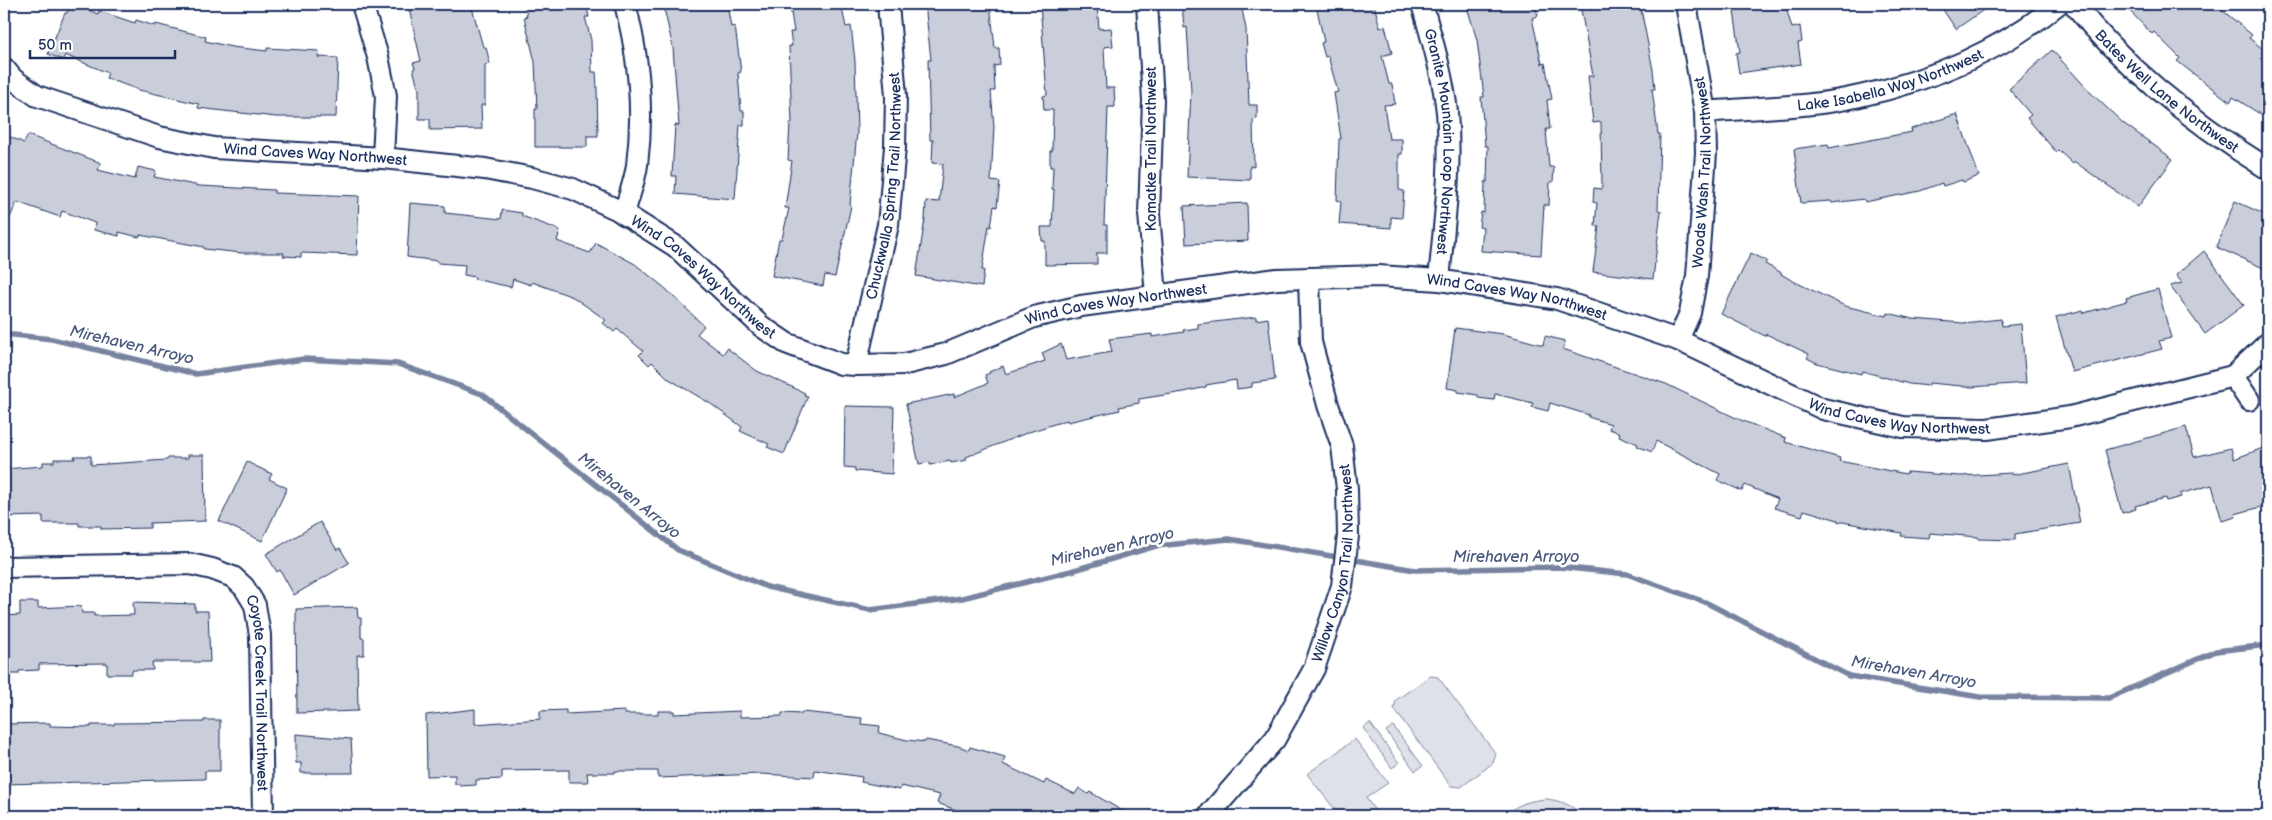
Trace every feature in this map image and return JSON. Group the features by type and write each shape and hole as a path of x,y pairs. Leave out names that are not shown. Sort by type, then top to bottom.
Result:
{"street":[{"path":"362,4 378,57 386,96 383,158"},
{"path":"624,214 637,167 641,107 634,35 625,4"},
{"name":"Chuckwalla Spring Trail Northwest","path":"856,365 888,225 896,147 896,96 888,4"},
{"name":"Komatke Trail Northwest","path":"1147,4 1153,100 1149,214 1156,295"},
{"name":"Granite Mountain Loop Northwest","path":"1422,4 1434,50 1446,110 1449,161 1439,280"},
{"name":"Woods Wash Trail Northwest","path":"1678,340 1690,313 1697,276 1706,153 1705,112 1686,4"},
{"name":"Lake Isabella Way Northwest","path":"1705,112 1850,98 1902,85 1951,68 2009,37 2058,4"},
{"name":"Bates Well Lane Northwest","path":"2074,4 2120,56 2214,135 2268,169"},
{"name":"Wind Caves Way Northwest","path":"4,68 13,79 37,96 159,137 214,148 383,158 485,170 532,178 573,189 624,214 675,246 761,326 786,343 841,364 905,364 946,354 1034,317 1081,306 1277,279 1379,276 1439,280 1557,299 1678,340 1823,409 1903,427 1987,429 2070,417 2233,376 2268,343"},
{"name":"Willow Canyon Trail Northwest","path":"1208,816 1275,739 1314,669 1342,586 1348,536 1347,489 1342,446 1328,405 1311,342 1309,278"},
{"path":"2233,376 2249,400"},
{"name":"Coyote Creek Trail Northwest","path":"4,566 190,564 212,569 233,577 244,587 255,605 260,635 263,816"}],"shaded area":[{"path":"1430,676 1438,677 1496,754 1493,763 1461,787 1451,786 1394,709 1396,700"},
{"path":"1370,723 1399,763 1392,768 1363,728"},
{"path":"1393,726 1423,766 1415,771 1386,731"},
{"path":"1355,739 1388,783 1366,798 1379,816 1340,816 1307,774"},
{"path":"1547,799 1569,805 1580,813 1579,816 1505,816 1514,808 1524,803"}],"building":[{"path":"415,4 471,4 483,47 486,47 490,64 485,65 485,105 481,105 482,129 430,130 430,119 419,119 419,90 413,63 421,61 409,9 416,7"},
{"path":"524,4 586,4 589,17 585,17 591,40 592,72 596,72 598,136 587,136 587,147 535,147 535,109 537,109 535,62 524,17 527,16"},
{"path":"688,4 727,4 731,27 735,26 741,72 738,73 741,111 744,111 744,125 740,125 735,199 675,194 676,176 672,176 675,125 679,126 673,48 664,8"},
{"path":"798,4 841,4 846,27 851,26 855,61 857,132 851,206 835,277 825,275 823,286 772,276 779,239 782,239 789,208 785,208 792,161 788,160 790,123 792,123 789,46 792,46 790,32 794,32 790,6"},
{"path":"925,4 990,4 995,48 999,48 1000,65 994,66 995,91 991,91 994,127 991,181 1000,182 997,207 994,206 991,227 989,226 982,270 984,270 982,287 916,276 926,201 939,202 943,164 932,163 933,140 930,140 928,60 931,60"},
{"path":"1040,4 1097,4 1099,29 1111,28 1113,46 1104,47 1106,88 1114,88 1115,107 1108,107 1104,225 1107,225 1107,253 1097,253 1097,264 1045,265 1045,241 1042,241 1041,227 1052,227 1054,189 1052,189 1053,167 1050,167 1050,151 1052,151 1053,110 1044,110 1043,96 1047,95"},
{"path":"1182,4 1241,4 1246,29 1249,105 1257,105 1257,119 1253,120 1254,167 1250,166 1250,180 1187,177 1191,91 1187,27 1184,28"},
{"path":"1316,4 1374,4 1380,28 1385,26 1392,53 1382,56 1389,84 1392,84 1395,104 1384,105 1389,139 1402,139 1402,154 1399,154 1399,190 1404,191 1402,218 1391,217 1391,228 1339,224 1341,201 1337,200 1339,139 1341,139 1334,93 1338,92 1328,56 1325,57 1321,43 1324,42"},
{"path":"1480,4 1535,4 1538,16 1532,18 1542,64 1545,63 1552,99 1547,100 1550,129 1546,129 1549,167 1554,167 1553,182 1550,182 1549,205 1544,205 1541,255 1481,251 1483,228 1479,227 1481,212 1484,213 1488,146 1485,146 1481,97 1484,97 1477,40 1467,7"},
{"path":"1580,4 1640,4 1653,70 1655,89 1652,89 1658,134 1660,134 1658,210 1661,211 1653,279 1593,272 1599,226 1595,226 1597,203 1593,202 1594,188 1602,189 1601,122 1593,123 1588,76 1593,76"},
{"path":"1733,4 1785,4 1792,28 1800,26 1802,42 1798,43 1801,64 1739,73 1736,53 1740,52"},
{"path":"1939,4 1992,4 1956,29"},
{"path":"2123,4 2215,4 2252,35 2249,38 2268,53 2268,119 2233,97 2230,102 2177,61 2180,58 2154,32 2152,34"},
{"path":"70,6 80,10 81,7 98,14 99,11 135,23 136,20 155,26 156,24 206,37 205,41 232,47 267,51 267,48 319,51 318,57 338,58 336,117 276,117 198,108 199,104 139,90 106,78 108,73 65,55 63,60 48,54 65,13 67,13"},
{"path":"2052,50 2091,93 2123,123 2173,159 2138,207 2075,162 2073,164 2058,150 2056,152 2027,118 2031,115 2009,89"},
{"path":"1957,114 1979,176 1963,182 1962,180 1943,186 1942,183 1920,191 1865,202 1864,199 1832,203 1831,201 1801,203 1794,149 1828,144 1829,148 1912,132 1911,129"},
{"path":"4,134 24,143 28,135 101,163 98,170 135,179 138,167 156,171 154,177 200,186 274,190 274,193 359,196 357,255 301,253 301,257 283,256 284,253 242,253 204,249 204,247 119,232 119,236 94,230 95,223 62,211 60,217 17,202 4,231"},
{"path":"2235,201 2268,216 2268,270 2216,247"},
{"path":"410,203 445,206 445,213 501,219 502,210 522,213 522,216 560,230 557,241 590,253 596,243 635,264 666,289 704,326 697,334 723,354 727,348 757,371 808,396 784,454 767,447 769,444 740,431 742,427 711,404 669,379 652,362 649,365 639,355 643,351 617,329 614,332 603,323 606,320 573,297 532,282 531,285 513,279 511,287 474,279 475,277 464,275 465,265 438,263 438,261 407,257"},
{"path":"1247,203 1248,241 1186,244 1184,206"},
{"path":"2204,251 2244,305 2205,334 2170,286 2182,283 2176,275"},
{"path":"1751,253 1767,261 1765,264 1793,281 1845,306 1887,316 1888,313 1913,319 1963,323 2001,319 2002,326 2021,324 2026,383 1972,387 1929,383 1929,386 1909,384 1862,371 1861,374 1817,363 1807,358 1809,354 1766,334 1765,336 1721,314"},
{"path":"2158,289 2171,338 2159,341 2162,349 2072,372 2056,317 2083,310 2084,313 2127,301 2126,298"},
{"path":"1256,317 1256,320 1268,318 1275,380 1252,383 1252,387 1237,389 1236,380 1206,385 1206,387 1184,392 1139,399 1139,403 1119,407 1120,410 1068,422 1067,420 1029,432 966,457 967,460 930,465 930,462 919,464 906,404 954,394 954,397 988,383 985,375 1003,366 1006,374 1045,361 1042,353 1061,344 1066,360 1112,352 1109,339 1152,334 1152,337 1184,332 1183,330 1198,328 1198,324"},
{"path":"1455,328 1503,334 1543,345 1545,336 1565,341 1563,349 1666,384 1736,418 1786,438 1785,442 1840,458 1839,461 1906,474 1907,472 1960,476 2012,473 2012,475 2069,464 2080,523 2015,534 2015,540 1978,539 1978,537 1930,533 1929,538 1901,536 1902,533 1837,521 1804,510 1802,516 1774,508 1778,499 1745,485 1742,491 1717,480 1720,474 1656,441 1652,452 1637,446 1638,444 1619,436 1620,433 1609,429 1611,424 1588,417 1589,415 1550,403 1548,411 1532,407 1533,403 1495,394 1494,400 1478,398 1478,395 1447,388"},
{"path":"845,406 894,407 892,474 855,471 855,468 844,467"},
{"path":"2186,427 2194,457 2231,448 2234,459 2268,446 2268,505 2235,514 2236,517 2222,521 2212,485 2180,494 2181,497 2166,501 2165,498 2135,506 2136,509 2122,513 2105,450"},
{"path":"188,455 204,455 205,521 150,523 150,528 101,529 101,526 79,526 79,523 43,523 43,516 4,517 4,469 43,466 43,462 54,462 54,459 75,459 74,456 91,456 91,465 188,458"},
{"path":"247,462 272,474 269,479 287,488 262,541 219,521"},
{"path":"320,522 337,550 340,548 349,563 294,595 280,570 277,572 266,554"},
{"path":"20,602 38,602 38,608 81,606 82,613 94,613 94,616 134,615 133,602 195,604 195,611 208,611 210,662 152,662 153,670 132,670 132,674 107,674 107,663 39,664 39,670 19,671 19,674 4,674 4,616 20,615"},
{"path":"357,607 358,618 361,618 361,638 364,638 364,655 357,655 358,711 297,713 296,609"},
{"path":"475,709 475,724 540,719 540,711 566,710 566,714 625,711 625,714 658,714 658,711 674,711 674,714 740,711 740,717 782,716 782,713 802,714 802,712 862,718 861,724 880,726 879,733 907,740 925,742 926,740 958,746 969,750 970,747 1005,757 1003,764 1044,784 1046,780 1075,794 1079,788 1088,794 1090,792 1131,816 973,816 937,803 940,795 901,786 900,790 861,782 862,777 815,770 814,777 761,774 658,778 658,771 615,771 615,773 587,773 588,782 569,782 569,770 502,771 502,779 476,780 476,785 460,786 460,784 455,784 455,775 427,776 426,715"},
{"path":"204,720 220,720 220,771 205,771 205,779 4,784 4,724 50,723 50,726 91,727 91,725 114,725 114,723 204,722"},
{"path":"296,734 351,739 353,773 301,773 301,763 296,763"}],"waterway":[{"name":"Mirehaven Arroyo","path":"4,334 52,339 196,374 304,359 398,364 482,394 678,550 767,587 870,610 962,598 1071,571 1156,546 1229,539 1415,570 1559,567 1627,574 1705,602 1849,676 1980,697 2109,698 2216,651 2268,645"}]}
